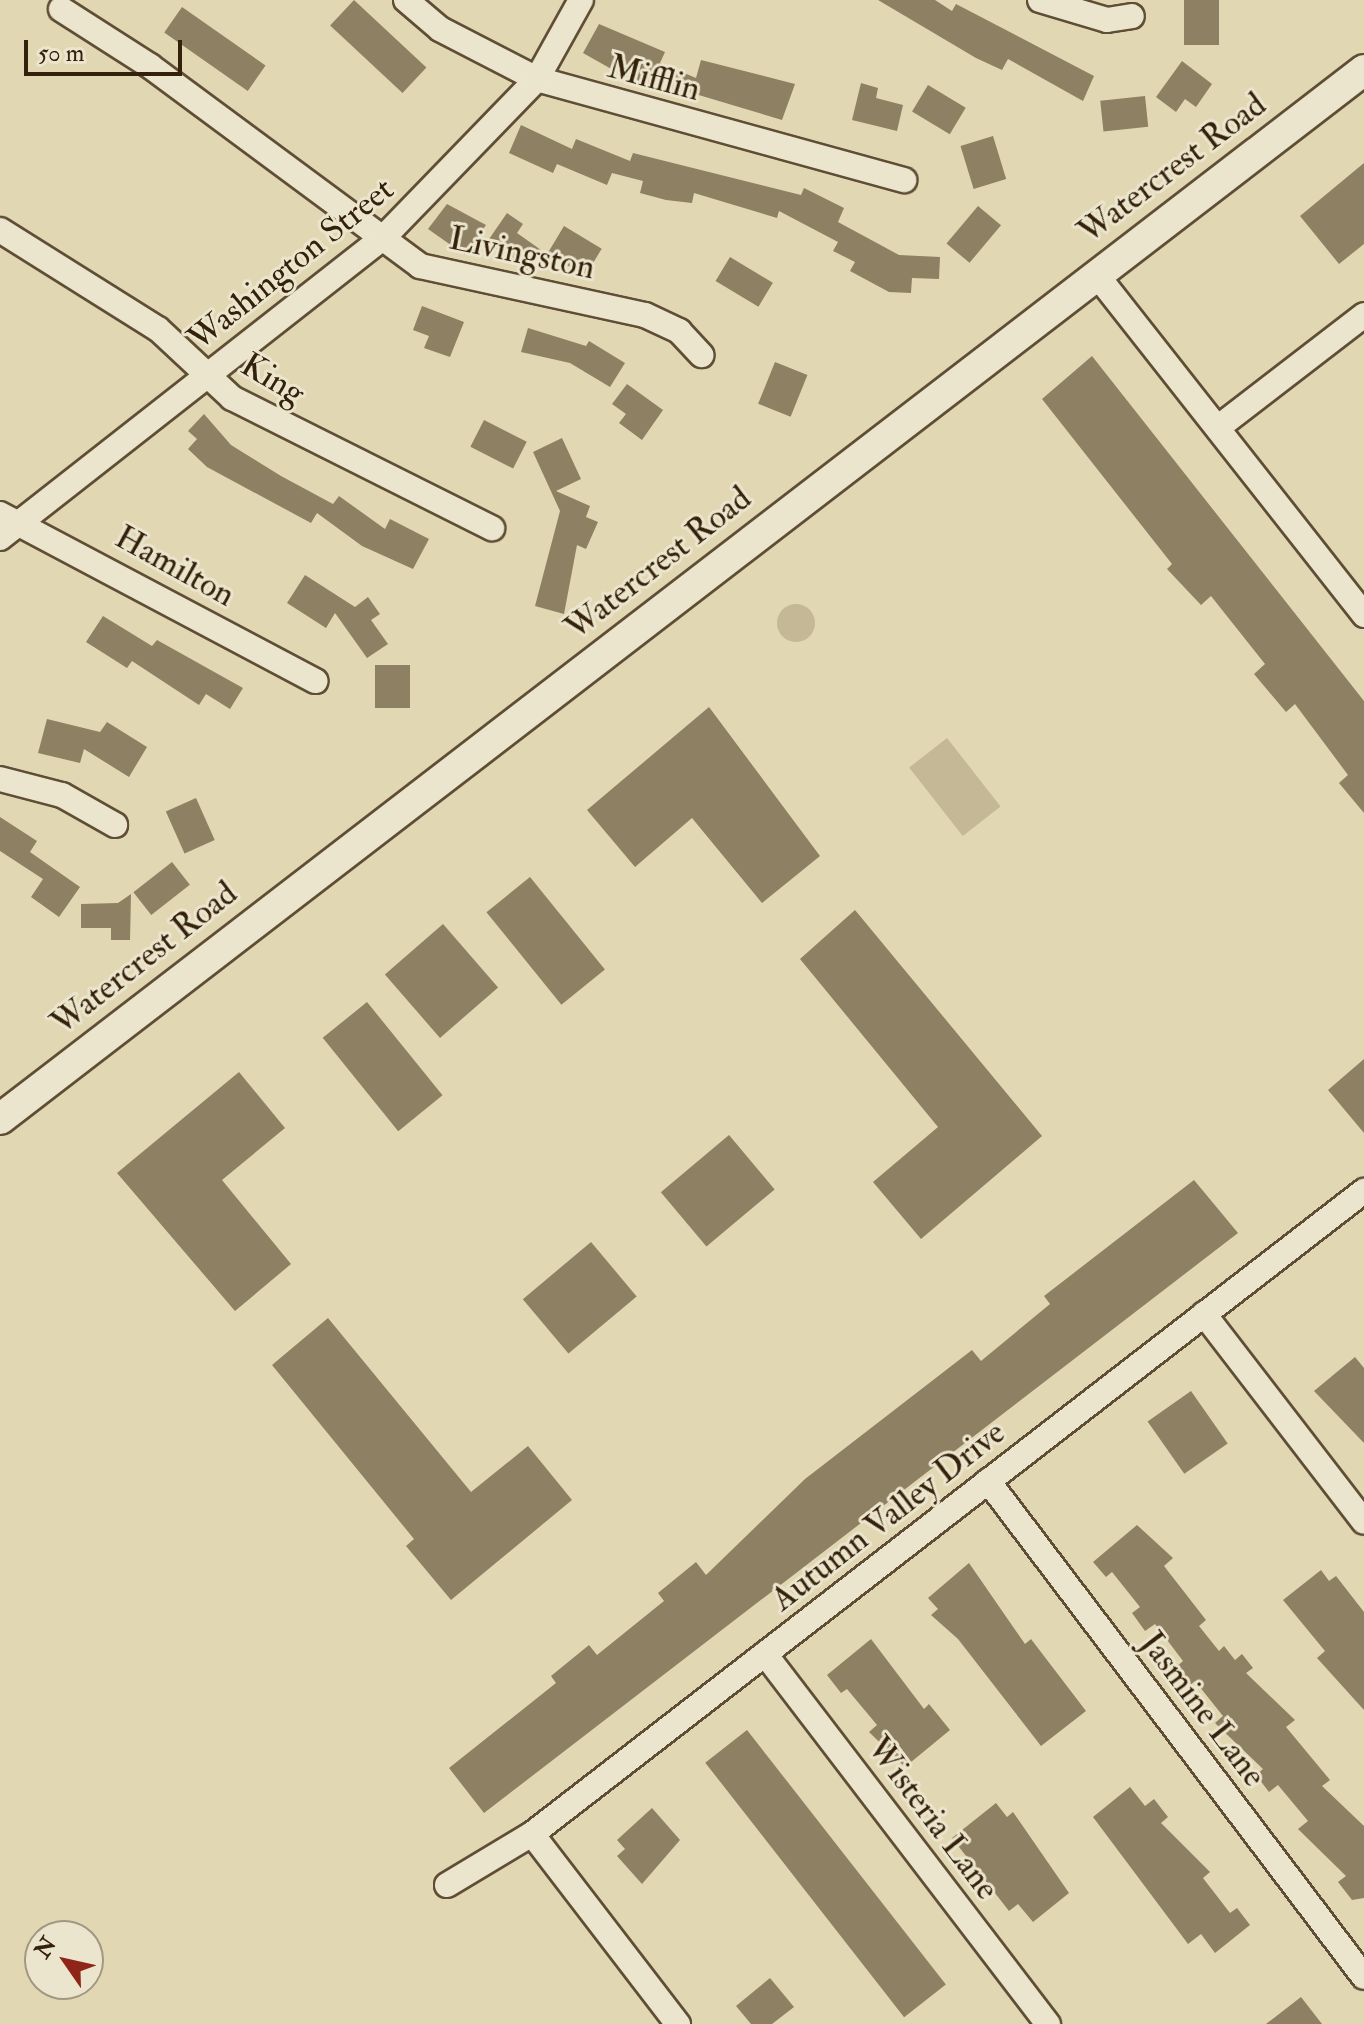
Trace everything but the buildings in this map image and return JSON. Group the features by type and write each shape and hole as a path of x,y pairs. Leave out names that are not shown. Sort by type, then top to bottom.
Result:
{"street":[{"name":"Mifflin","path":"406,0 440,29 537,79 904,180"},
{"name":"Washington Street","path":"6,525 206,378 383,238 537,79 581,0"},
{"path":"1040,0 1107,20 1132,16"},
{"name":"Livingston","path":"61,9 383,238 452,278 645,315 679,331 701,355"},
{"name":"Watercrest Road","path":"0,1119 1364,70"},
{"name":"King","path":"0,230 158,329 206,378 279,425 492,528"},
{"path":"1096,274 1220,426 1364,615"},
{"path":"1220,426 1364,315"},
{"name":"Hamilton","path":"6,525 315,681"},
{"path":"0,779 62,795 115,825"},
{"name":"Autumn Valley Drive","path":"447,1885 532,1834 1364,1191"},
{"path":"1204,1314 1364,1522"},
{"name":"Jasmine Lane","path":"988,1481 1364,1977"},
{"name":"Wisteria Lane","path":"765,1654 1048,2024"},
{"path":"532,1834 678,2024"}],"shaded area":[{"path":"796,604 810,609 815,623 810,637 796,642 782,637 777,623 782,609"},
{"path":"947,738 1001,807 963,836 909,768"}]}
